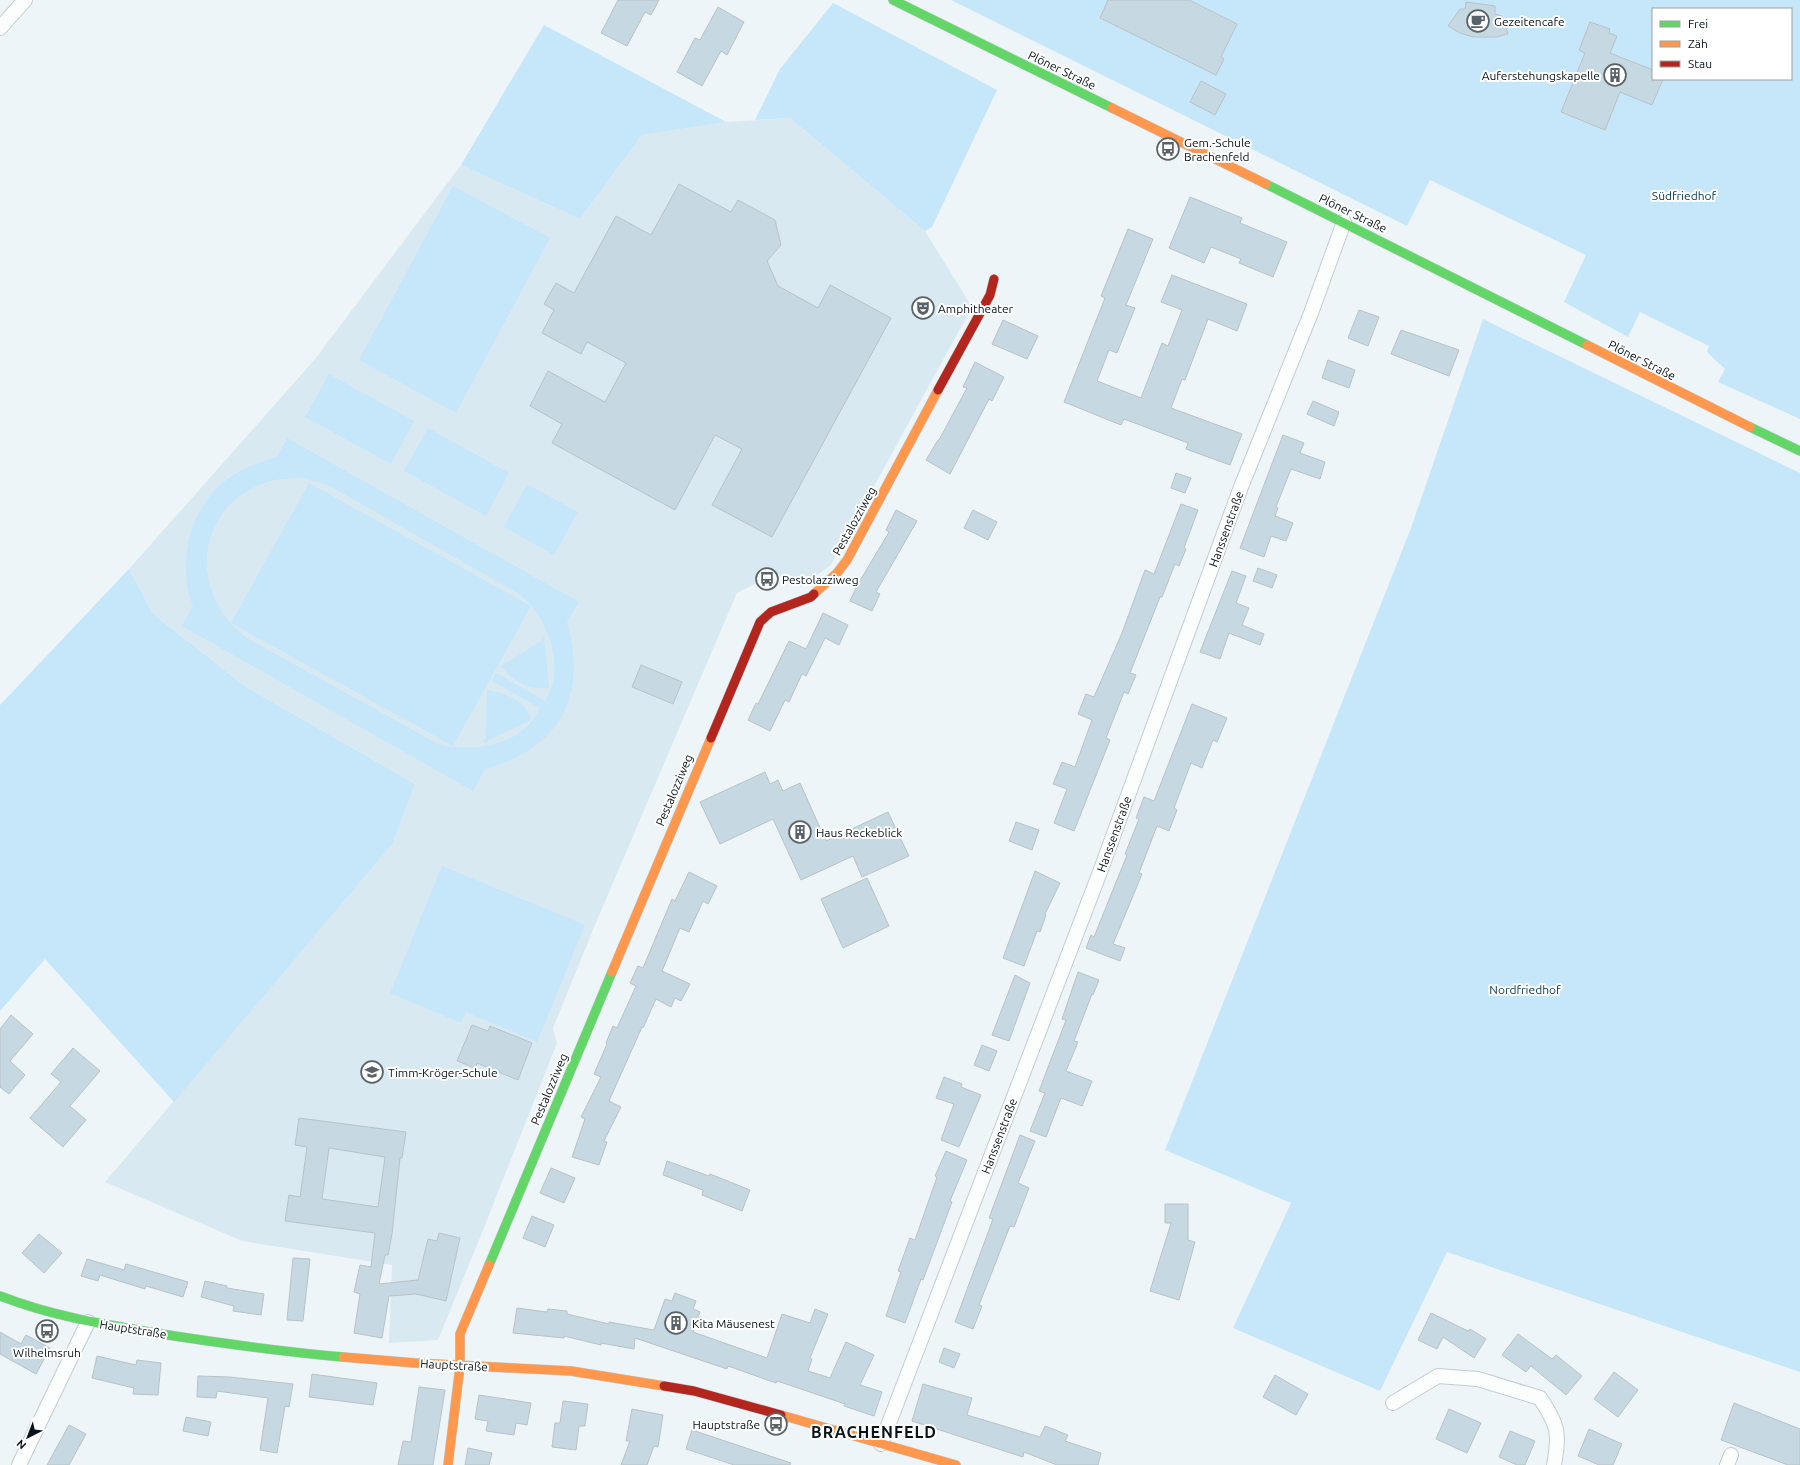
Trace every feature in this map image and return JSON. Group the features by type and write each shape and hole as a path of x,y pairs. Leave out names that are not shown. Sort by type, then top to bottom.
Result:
{"street":[{"path":"0,28 25,0"},
{"name":"Plöner Straße","path":"893,0 1344,222 1707,406 1800,451"},
{"name":"Hanssenstraße","path":"881,1444 1100,872 1241,487 1311,314 1344,222"},
{"name":"Pestalozziweg","path":"448,1465 460,1366 460,1334 760,622 771,612 811,597 837,573 847,560 990,295 994,278"},
{"name":"Hauptstraße","path":"0,1296 34,1309 88,1322 273,1350 460,1366 571,1371 694,1391 956,1465"},
{"name":"Hauptstraße","path":"19,1465 88,1322"},
{"path":"1393,1403 1438,1376 1478,1379 1540,1398 1554,1419 1558,1442 1554,1465"}],"shaded area":[{"path":"790,118 925,231 972,307 831,565 801,587 776,573 737,593 595,925 553,1028 557,1043 438,1340 389,1343 392,1265 242,1241 105,1182 393,843 415,784 246,687 153,614 129,569 316,358 461,165 580,219 642,135 726,122"}],"green space":[{"name":"Südfriedhof","path":"951,0 1800,0 1800,419 1718,382 1725,369 1707,352 1709,346 1640,312 1628,337 1564,302 1586,255 1430,180 1407,226"},
{"path":"833,3 997,90 932,227 925,231 790,118 755,120 780,69"},
{"path":"544,25 726,122 642,135 580,219 461,165"},
{"path":"453,186 550,238 456,413 359,360"},
{"name":"Nordfriedhof","path":"1483,319 1800,473 1800,1372 1447,1252 1380,1391 1233,1328 1291,1203 1165,1150 1411,528"},
{"path":"329,374 414,421 391,464 305,417"},
{"path":"428,428 509,473 486,516 404,471"},
{"path":"287,438 579,602 567,622 573,649 574,673 570,696 562,716 549,733 532,748 511,760 485,769 473,791 182,626 193,606 188,588 186,569 187,551 191,532 198,515 207,499 220,485 245,469 277,457","holes":["303,478 321,483 337,490 519,594 529,604 546,629 554,658 554,673 551,688 545,701 496,673 492,681 540,708 532,721 522,731 510,738 483,746 468,748 440,745 247,638 228,620 215,599 208,577 207,554 212,533 223,513 241,496 269,481 278,479"]},
{"path":"309,483 531,606 453,746 231,623"},
{"path":"527,484 578,512 554,555 504,527"},
{"path":"129,569 153,614 246,687 415,784 393,843 174,1102 45,959 0,1011 0,705"},
{"path":"544,636 549,688 528,686 516,680 501,666 541,641 541,637"},
{"path":"487,690 501,693 520,703 525,707 531,720 488,740 487,743 484,742 483,740 486,738"},
{"path":"442,866 585,925 537,1042 466,1012 461,1023 390,993"}],"building":[{"path":"618,0 659,0 651,15 645,12 627,46 601,33"},
{"path":"1108,0 1189,0 1237,24 1221,57 1224,59 1216,75 1100,18"},
{"name":"Gezeitencafe","path":"1466,2 1495,6 1495,14 1502,16 1508,34 1497,37 1473,37 1460,33 1448,26 1460,9 1465,9"},
{"path":"718,7 744,22 727,55 721,51 702,86 677,72 695,38 700,40"},
{"name":"Auferstehungskapelle","path":"1590,22 1610,29 1609,33 1617,36 1610,53 1652,70 1652,80 1663,80 1652,105 1620,92 1605,130 1561,112 1585,53 1579,50"},
{"path":"1201,81 1226,94 1215,115 1190,102"},
{"path":"679,184 731,212 738,200 775,220 781,245 767,261 778,286 818,308 830,285 891,318 772,537 712,505 742,449 715,435 675,510 552,443 562,424 530,406 548,371 605,402 626,363 587,342 581,354 542,333 554,310 544,304 556,283 574,293 616,216 651,235"},
{"path":"1190,197 1242,218 1240,223 1287,242 1273,277 1239,263 1241,259 1211,247 1204,263 1169,248"},
{"path":"1128,229 1153,239 1126,305 1135,308 1117,353 1109,350 1097,381 1141,398 1162,343 1168,346 1182,310 1161,302 1172,275 1247,304 1237,331 1208,319 1185,380 1182,379 1171,408 1242,434 1230,465 1186,449 1188,443 1124,419 1121,425 1064,402 1105,298 1101,296"},
{"path":"1359,310 1379,317 1368,346 1348,338"},
{"path":"1003,320 1038,336 1027,359 992,344"},
{"path":"1401,330 1459,350 1449,376 1391,354"},
{"path":"1328,360 1355,370 1349,388 1322,378"},
{"path":"975,362 1004,377 992,401 989,399 950,474 926,460 939,440 967,388 963,387"},
{"path":"1313,401 1339,412 1334,426 1307,414"},
{"path":"1283,435 1304,443 1300,453 1325,462 1320,479 1291,469 1276,507 1278,508 1275,516 1293,523 1286,541 1271,536 1264,557 1240,548"},
{"path":"1176,473 1191,478 1185,493 1171,488"},
{"path":"1181,504 1198,510 1184,548 1186,549 1179,566 1175,564 1162,597 1160,597 1130,673 1136,675 1128,694 1124,692 1106,738 1110,740 1074,831 1054,823 1067,789 1053,784 1062,762 1075,767 1092,720 1078,714 1086,694 1094,697 1122,633 1145,570 1154,574"},
{"path":"896,510 917,521 876,592 880,594 872,611 850,601 858,584 889,532 886,530"},
{"path":"973,510 997,522 988,540 964,528"},
{"path":"1258,568 1277,575 1272,588 1253,581"},
{"path":"1232,571 1246,576 1236,603 1249,608 1242,625 1264,634 1260,645 1229,633 1220,659 1200,652"},
{"path":"823,613 848,625 839,645 825,638 806,676 802,674 789,702 785,700 770,731 748,720 756,703 758,704 789,641 806,649"},
{"path":"641,665 682,682 673,704 632,687"},
{"path":"1192,704 1227,718 1217,742 1213,740 1202,768 1191,763 1174,808 1177,810 1169,831 1157,826 1139,873 1142,874 1113,944 1125,948 1120,961 1086,948 1091,935 1094,937 1127,855 1125,854 1139,819 1136,818 1144,797 1154,801"},
{"name":"Haus Reckeblick","path":"765,772 770,784 778,780 783,791 800,783 826,841 888,812 909,856 862,877 853,856 801,880 773,819 720,844 700,802"},
{"path":"1016,822 1039,830 1032,850 1009,841"},
{"path":"1035,871 1060,883 1045,914 1046,915 1040,932 1037,931 1024,966 1003,958"},
{"path":"689,872 717,886 708,904 703,901 689,932 680,928 662,971 690,984 681,1001 675,998 671,1007 656,999 609,1101 621,1107 604,1141 607,1142 599,1165 572,1157 585,1119 581,1117 601,1077 594,1074 613,1026 617,1028 636,986 630,983 638,966 643,968 672,899 675,901"},
{"path":"867,878 889,926 843,948 821,899"},
{"path":"1078,972 1099,980 1074,1041 1078,1042 1066,1071 1092,1081 1082,1106 1061,1098 1046,1137 1030,1131 1045,1093 1039,1091 1066,1020 1062,1019"},
{"path":"1015,975 1030,983 1009,1041 992,1035"},
{"path":"11,1015 33,1034 10,1061 25,1075 9,1094 0,1087 0,1029"},
{"path":"472,1025 488,1031 490,1026 532,1043 518,1080 477,1063 475,1068 457,1061"},
{"path":"982,1045 997,1051 989,1071 974,1065"},
{"path":"73,1048 100,1071 70,1106 86,1120 63,1147 30,1118 61,1082 51,1074"},
{"path":"944,1077 962,1084 961,1087 981,1095 959,1147 941,1140 954,1104 936,1098"},
{"path":"299,1118 406,1132 402,1158 400,1158 392,1234 388,1255 385,1255 379,1284 418,1280 428,1239 437,1241 439,1233 460,1238 446,1301 416,1294 389,1296 382,1338 354,1333 360,1294 354,1292 360,1265 371,1267 375,1233 285,1221 289,1195 300,1197 307,1147 295,1145","holes":["329,1148 385,1157 378,1207 322,1199"]},
{"path":"1020,1135 1035,1141 1018,1183 1029,1188 1014,1227 1010,1226 979,1305 982,1306 973,1329 955,1322 993,1219 989,1218"},
{"path":"946,1151 967,1160 950,1201 952,1202 923,1280 921,1279 905,1323 886,1316 901,1272 898,1271 910,1238 915,1240 937,1177 935,1176"},
{"path":"667,1161 709,1176 710,1174 750,1190 742,1211 702,1195 703,1190 663,1175"},
{"path":"551,1168 575,1178 564,1203 540,1193"},
{"path":"1165,1204 1188,1204 1188,1240 1195,1242 1179,1300 1150,1291 1171,1223 1165,1223"},
{"path":"532,1216 554,1225 545,1247 523,1238"},
{"path":"39,1234 62,1253 44,1273 22,1253"},
{"path":"293,1258 310,1259 303,1321 287,1320"},
{"path":"87,1259 124,1270 126,1264 188,1282 183,1297 146,1286 145,1289 100,1275 98,1281 81,1276"},
{"path":"205,1281 227,1286 227,1288 264,1294 261,1315 233,1311 234,1306 201,1297"},
{"path":"675,1293 696,1301 693,1309 700,1312 693,1332 767,1358 782,1314 810,1323 815,1309 828,1314 810,1358 812,1359 808,1371 830,1378 846,1342 874,1355 860,1385 882,1392 874,1416 844,1406 845,1404 777,1381 776,1383 728,1366 727,1369 635,1338 634,1349 601,1343 601,1345 564,1336 564,1338 513,1333 517,1308 547,1312 548,1309 567,1311 567,1314 609,1324 609,1322 654,1330 665,1299 672,1301"},
{"path":"1431,1313 1468,1331 1470,1329 1486,1339 1474,1358 1443,1337 1437,1349 1418,1340"},
{"path":"0,1332 21,1344 26,1335 50,1348 36,1374 0,1354"},
{"path":"1518,1334 1552,1359 1556,1355 1582,1376 1566,1395 1531,1366 1526,1372 1502,1355"},
{"path":"944,1348 960,1354 954,1368 939,1362"},
{"path":"97,1356 136,1365 137,1360 161,1363 158,1395 133,1394 134,1388 92,1378"},
{"path":"1614,1372 1638,1390 1618,1417 1594,1399"},
{"path":"312,1374 377,1383 373,1405 309,1397"},
{"path":"1275,1375 1308,1394 1296,1415 1263,1397"},
{"path":"198,1376 230,1377 293,1384 289,1407 285,1406 277,1453 260,1450 268,1398 217,1391 216,1398 197,1397"},
{"path":"923,1384 972,1398 967,1415 1040,1437 1045,1426 1068,1435 1065,1441 1101,1453 1098,1465 1057,1465 1024,1452 1023,1457 912,1421"},
{"path":"419,1387 445,1390 433,1465 398,1465 403,1441 411,1442"},
{"path":"479,1395 531,1403 527,1425 516,1423 514,1435 486,1431 488,1421 475,1419"},
{"path":"563,1401 588,1404 585,1426 579,1426 576,1450 552,1447 555,1423 560,1423"},
{"path":"1734,1403 1800,1429 1800,1465 1788,1465 1721,1440"},
{"path":"632,1409 663,1415 658,1447 654,1446 647,1465 621,1465 630,1441 626,1441"},
{"path":"1449,1409 1481,1423 1467,1453 1436,1439"},
{"path":"186,1417 211,1422 208,1436 183,1431"},
{"path":"69,1425 86,1434 69,1465 47,1465"},
{"path":"1589,1429 1622,1444 1613,1465 1599,1465 1578,1456"},
{"path":"692,1430 791,1463 790,1465 734,1465 686,1449"},
{"path":"1510,1431 1535,1441 1525,1465 1517,1465 1499,1457"},
{"path":"468,1448 492,1453 489,1465 465,1465"}],"traffic: fast":[{"path":"893,0 1112,108"},
{"path":"1266,184 1587,345"},
{"path":"1750,427 1800,451"},
{"path":"489,1265 612,972"},
{"path":"0,1296 42,1310 104,1324 234,1345 343,1357"}],"traffic: slow":[{"path":"1112,108 1266,184"},
{"path":"1587,345 1750,427"},
{"path":"814,594 837,573 847,560 938,390"},
{"path":"612,972 711,738"},
{"path":"448,1465 460,1366 460,1334 489,1265"},
{"path":"343,1357 415,1363 571,1371 664,1386"},
{"path":"781,1415 956,1465"}],"traffic: jam":[{"path":"938,390 990,295 994,279"},
{"path":"711,738 760,622 771,612 811,597 814,594"},
{"path":"664,1386 694,1391 781,1415"}],"place":[{"name":"Gezeitencafe","path":"1478,21"},
{"name":"Auferstehungskapelle","path":"1615,75"},
{"name":"Gem.-Schule Brachenfeld","path":"1168,149"},
{"name":"Amphitheater","path":"923,308"},
{"name":"Pestolazziweg","path":"767,579"},
{"name":"Haus Reckeblick","path":"800,832"},
{"name":"Timm-Kröger-Schule","path":"372,1072"},
{"name":"Kita Mäusenest","path":"676,1323"},
{"name":"Wilhelmsruh","path":"47,1331"},
{"name":"Hauptstraße","path":"776,1424"}],"district":[{"name":"BRACHENFELD","path":"874,1432"}]}
